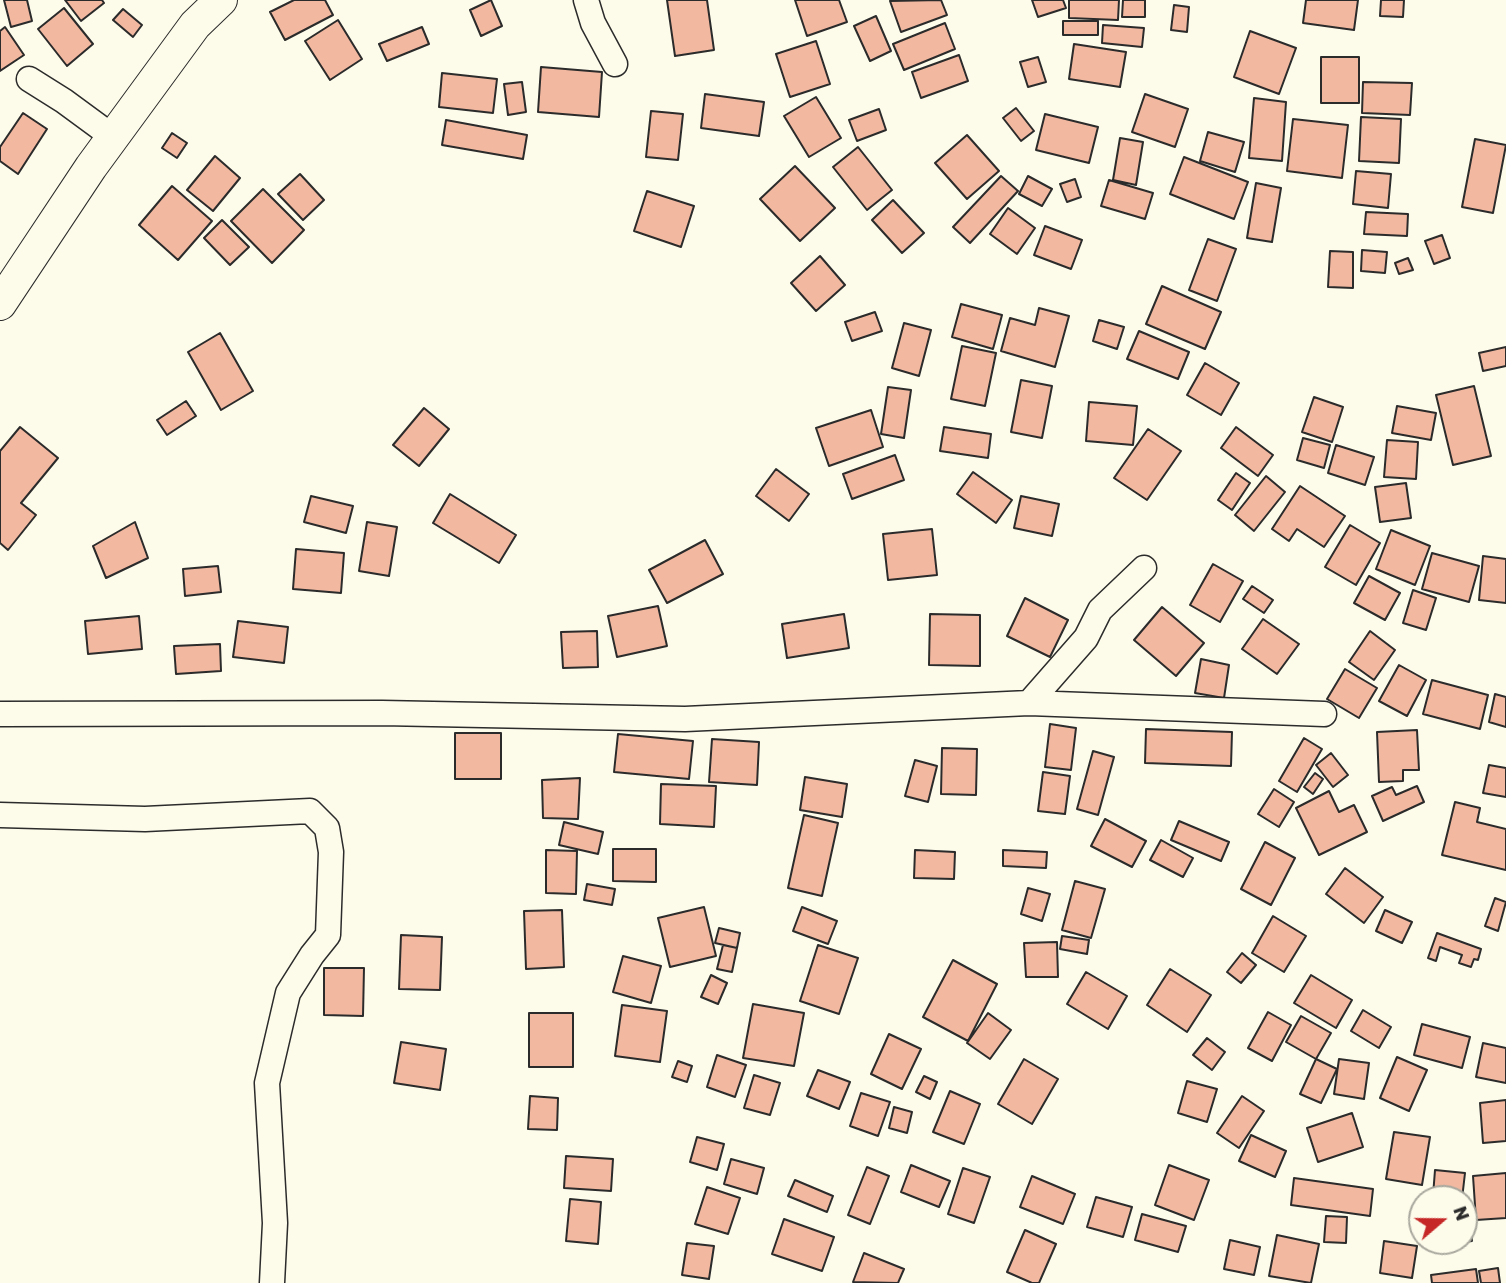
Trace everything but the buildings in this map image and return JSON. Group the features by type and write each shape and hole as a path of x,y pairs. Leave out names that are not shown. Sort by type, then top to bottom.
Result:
{"street":[{"path":"0,304 113,137 195,25 221,0"},
{"path":"586,0 593,23 615,64"},
{"path":"29,79 113,137"},
{"path":"1029,703 1086,638 1100,610 1144,568"},
{"path":"0,714 382,713 685,719 1029,703 1324,714"},
{"path":"0,815 145,819 310,811 327,828 331,852 328,935 288,993 267,1083 275,1223 272,1283"}]}
